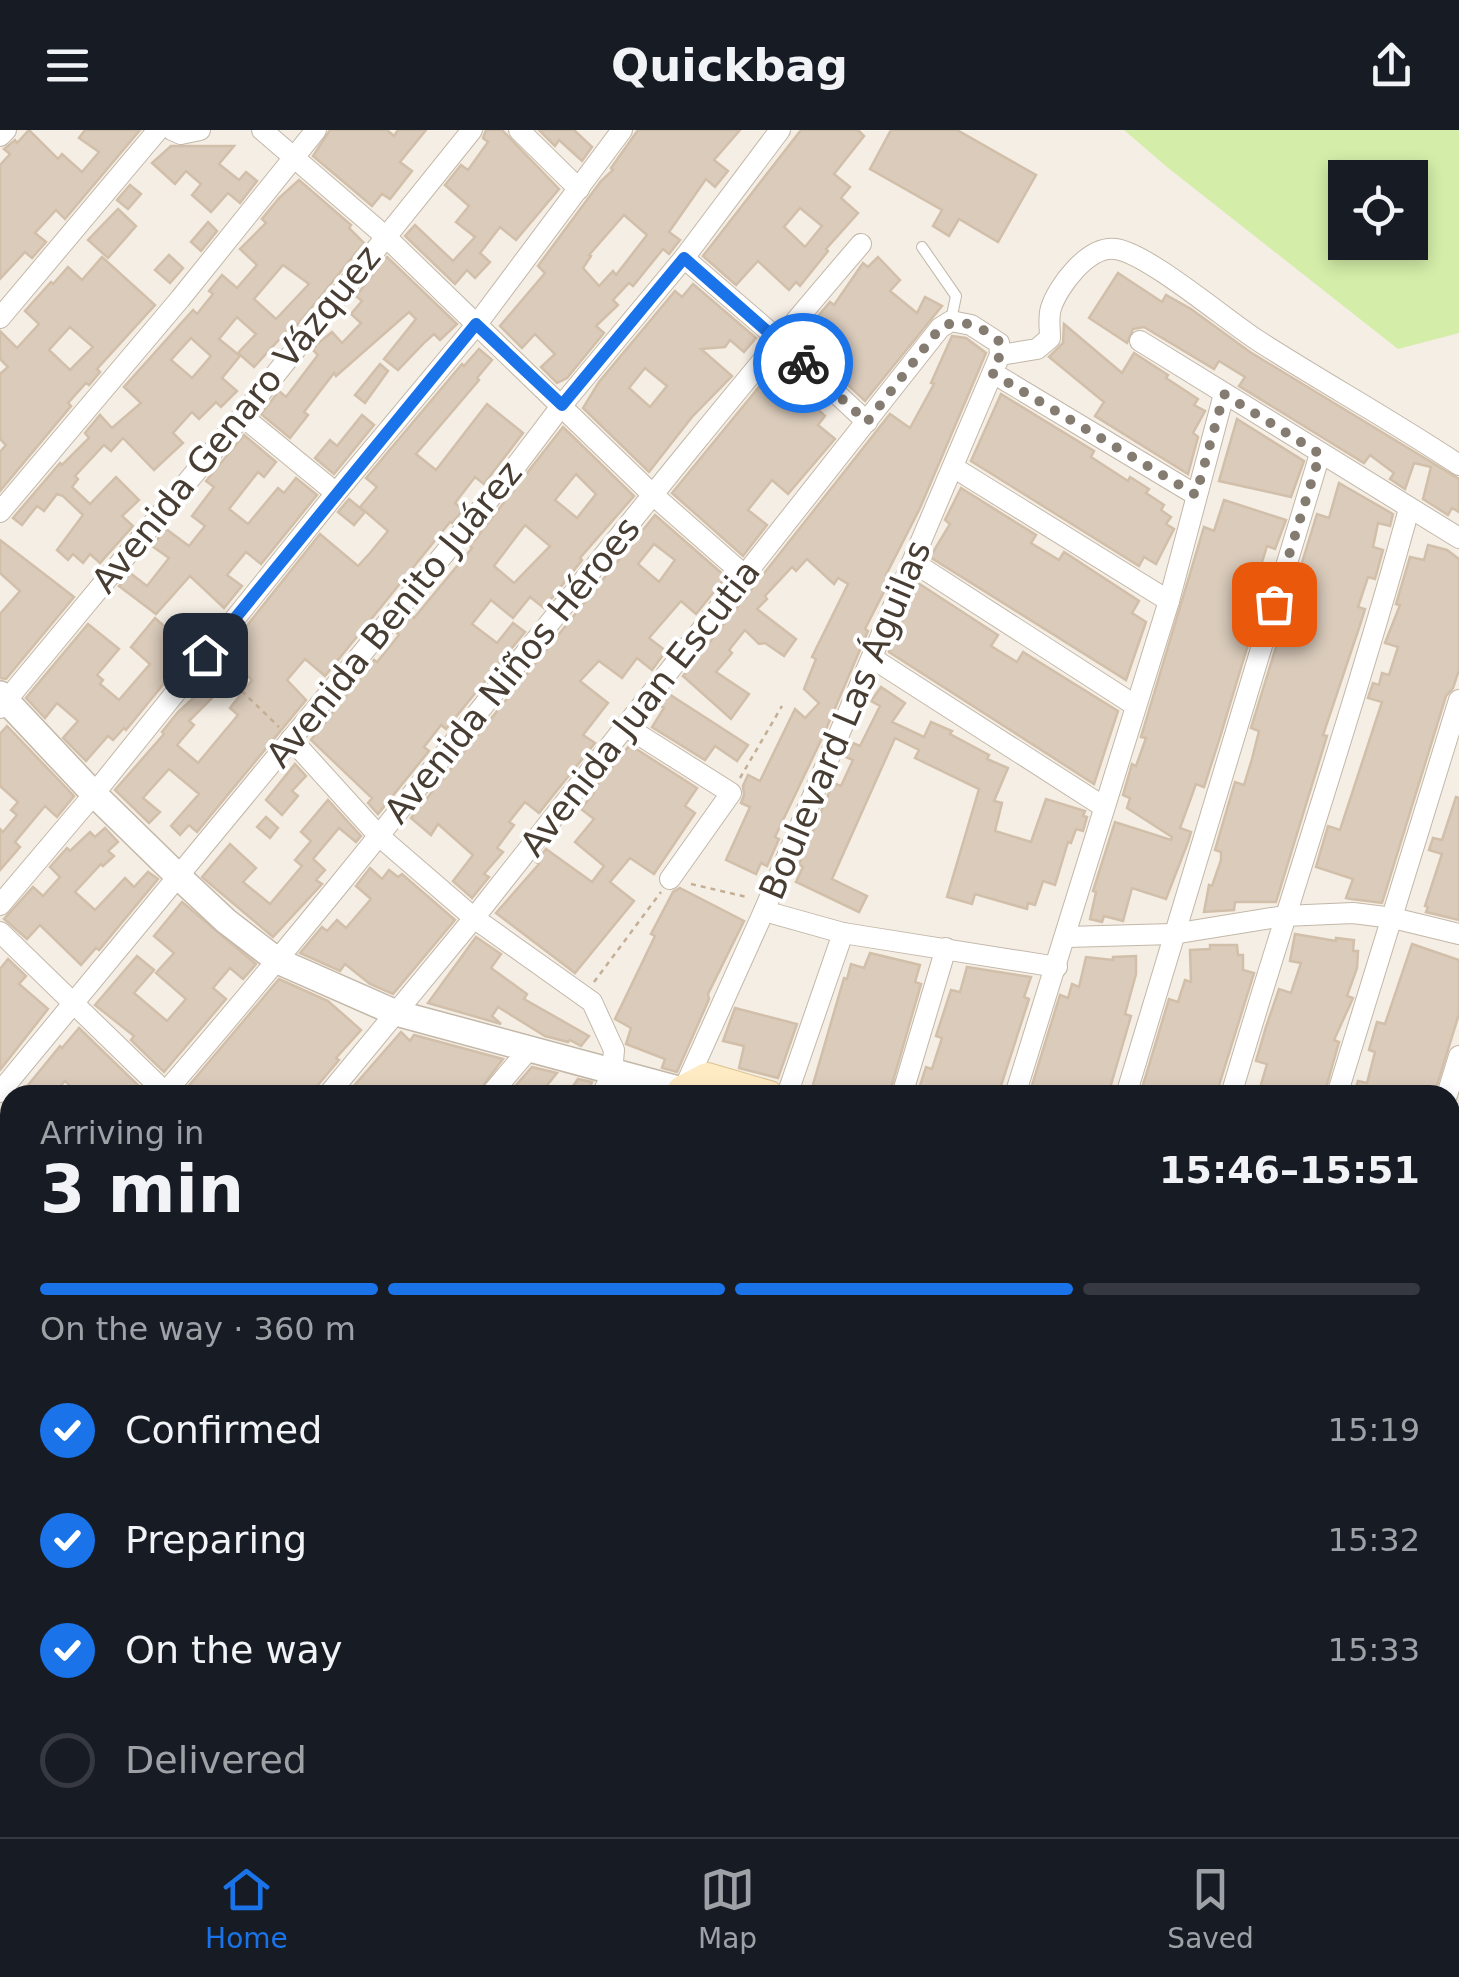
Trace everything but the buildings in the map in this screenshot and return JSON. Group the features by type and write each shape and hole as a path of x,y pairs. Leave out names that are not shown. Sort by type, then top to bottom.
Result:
{"main road":[{"path":"696,1085 707,1077 734,1085"}],"street":[{"path":"0,136 6,130"},
{"path":"0,318 158,130"},
{"path":"172,130 181,134 200,130"},
{"path":"262,130 385,236 652,494 744,574"},
{"path":"0,512 316,130"},
{"name":"Avenida Genaro Vázquez","path":"2,701 242,416 472,130"},
{"path":"519,130 578,189"},
{"path":"0,905 476,324 622,130"},
{"name":"Avenida Benito Juárez","path":"6,1085 506,479 684,258 780,130"},
{"name":"Avenida Niños Héroes","path":"173,1085 278,962 652,494 861,244"},
{"path":"997,357 1037,349 1050,338 1049,312 1058,291 1099,251 1117,248 1154,268 1253,338 1459,465"},
{"path":"684,258 867,422"},
{"path":"951,322 971,324 997,357 1196,495"},
{"name":"Avenida Juan Escutia","path":"336,1085 474,918 940,328 951,322"},
{"path":"1140,341 1459,538"},
{"name":"Boulevard Las Águilas","path":"688,1085 997,357"},
{"path":"1018,1085 1169,600 1224,394"},
{"path":"242,416 336,492"},
{"path":"1129,1085 1320,454"},
{"path":"952,467 1169,600"},
{"path":"1233,1085 1368,660 1409,509"},
{"path":"913,562 1136,706"},
{"path":"872,658 1104,807"},
{"path":"1339,1085 1459,700"},
{"path":"2,701 226,921 278,962 396,1013 530,1048 606,1084 614,1050 592,1002 474,918 379,836 291,739"},
{"path":"625,726 731,793 670,879"},
{"path":"766,907 844,934 1057,966"},
{"path":"1067,937 1174,934 1284,916 1353,913 1459,934"},
{"path":"0,932 156,1085"},
{"path":"791,1085 844,934"},
{"path":"905,1085 946,948"},
{"path":"499,1085 530,1048"},
{"path":"1450,1085 1459,1056"}],"lane":[{"path":"922,247 956,296 951,322"}],"path":[{"path":"205,655 291,739"},
{"path":"731,793 782,706"},
{"path":"584,995 670,879 766,907"}],"green space":[{"path":"1124,130 1459,130 1459,333 1398,349"}],"way so far":[{"path":"803,363 867,422 940,328 951,322 971,324 1000,342 1000,355 992,373 1196,495 1224,394 1320,454 1274,604"}],"route":[{"path":"205,655 476,324 562,405 684,258 803,363"}]}
